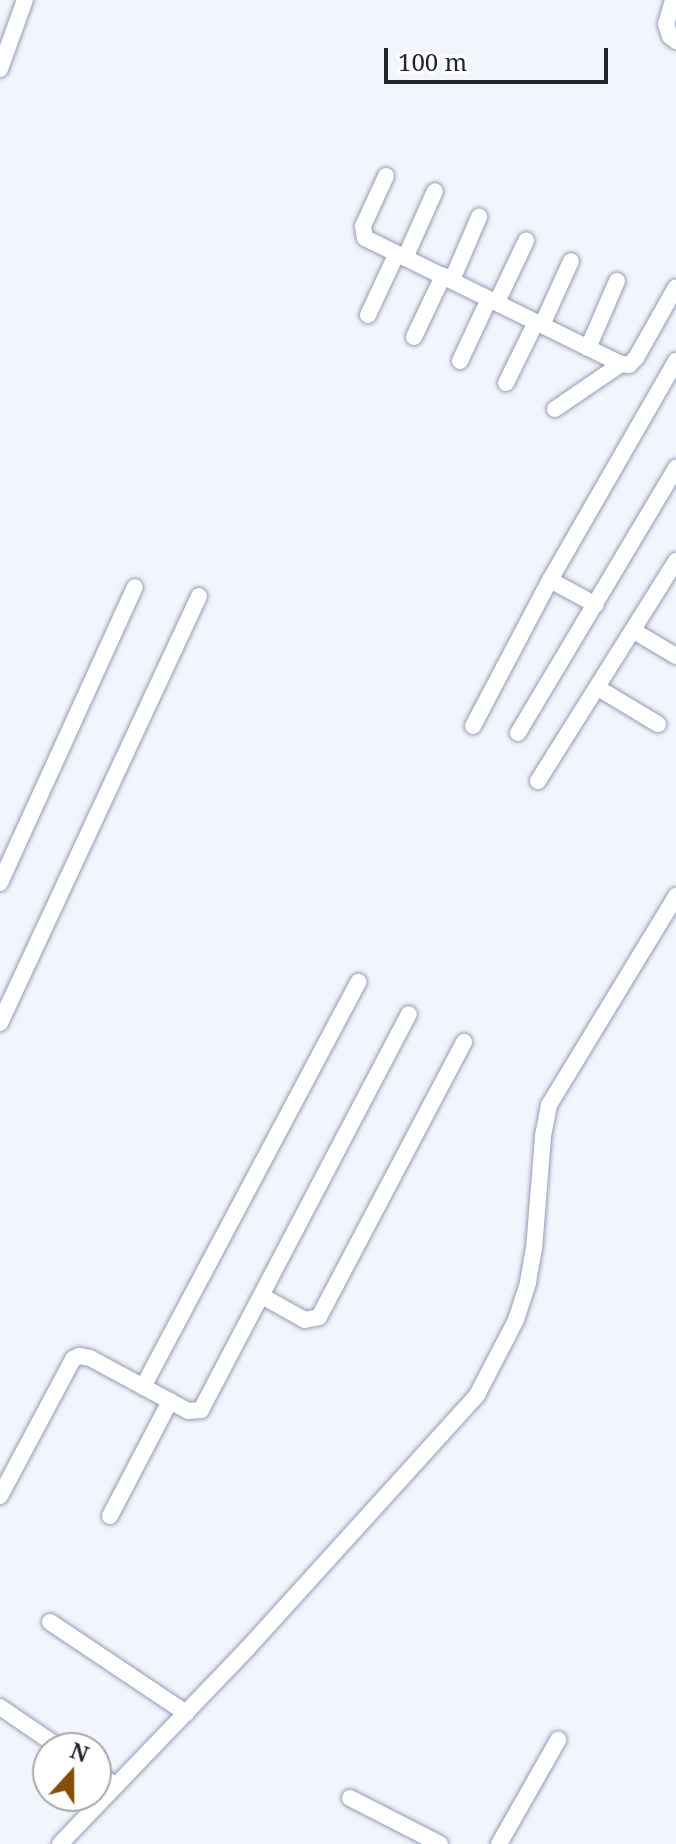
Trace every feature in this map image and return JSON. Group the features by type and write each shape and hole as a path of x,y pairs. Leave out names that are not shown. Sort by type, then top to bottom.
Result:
{"street":[{"path":"673,0 666,24 670,36 676,41"},
{"path":"0,69 20,2"},
{"path":"386,176 362,234 621,364 629,365 636,358 676,287"},
{"path":"368,315 435,191"},
{"path":"414,337 479,217"},
{"path":"460,361 526,241"},
{"path":"506,383 571,261"},
{"path":"588,348 617,281"},
{"path":"473,726 550,580 676,361"},
{"path":"555,409 621,364"},
{"path":"518,733 676,468"},
{"path":"538,781 676,561"},
{"path":"550,580 596,605"},
{"path":"0,883 135,587"},
{"path":"0,1023 199,596"},
{"path":"634,631 676,656"},
{"path":"598,688 658,724"},
{"path":"60,1844 186,1713 477,1395 516,1320 528,1282 549,1105 676,896"},
{"path":"143,1387 358,982"},
{"path":"0,1496 73,1359 90,1358 188,1411 201,1410 409,1014"},
{"path":"262,1296 305,1320 319,1317 464,1042"},
{"path":"110,1516 170,1401"},
{"path":"50,1622 186,1713"},
{"path":"0,1707 37,1732"},
{"path":"499,1844 558,1740"},
{"path":"112,1783 116,1786"},
{"path":"350,1798 440,1844"}]}
